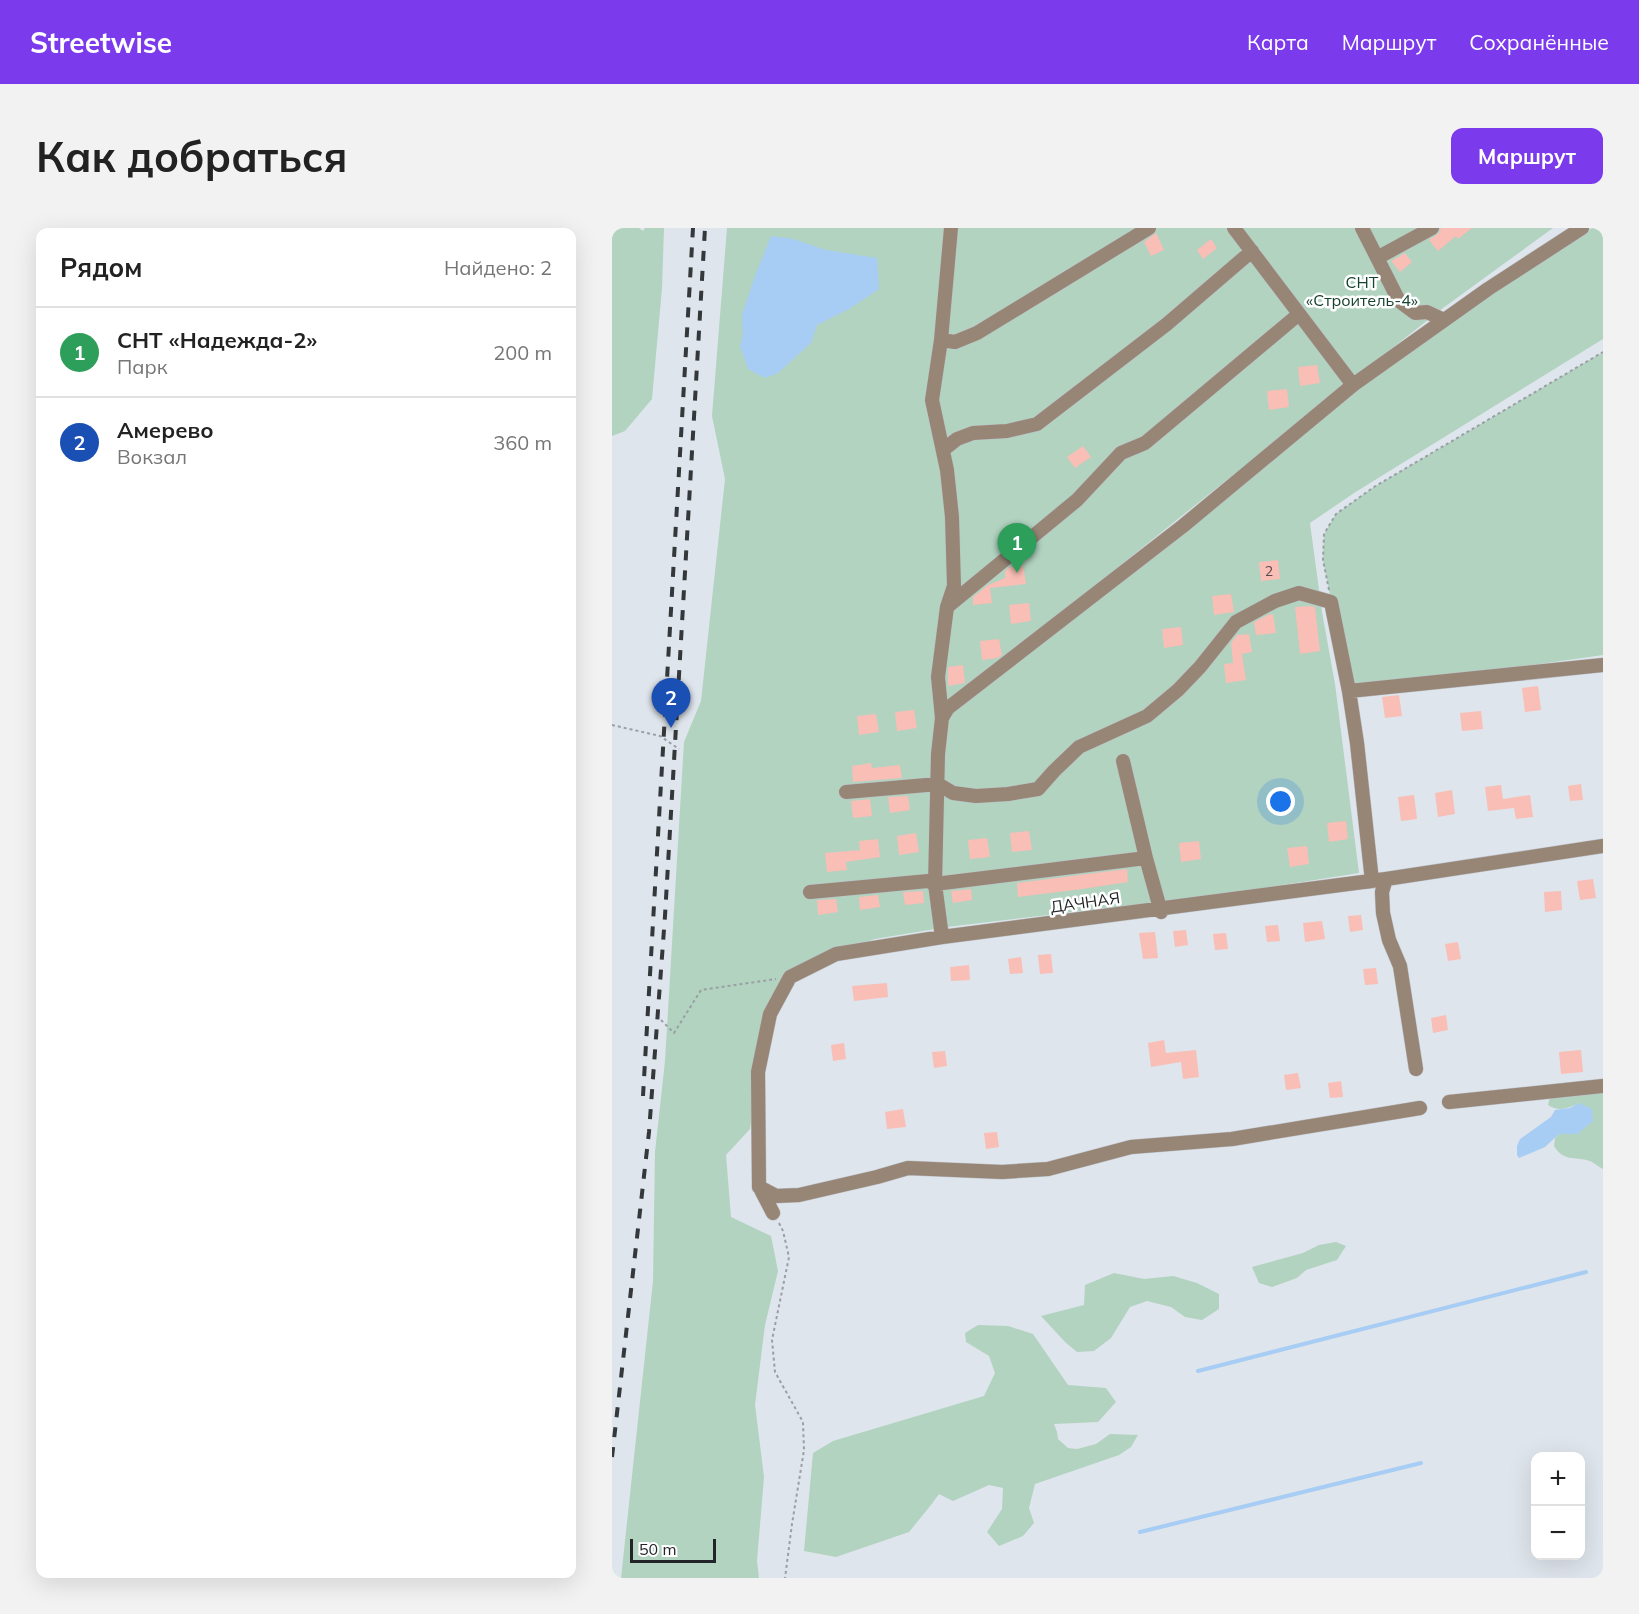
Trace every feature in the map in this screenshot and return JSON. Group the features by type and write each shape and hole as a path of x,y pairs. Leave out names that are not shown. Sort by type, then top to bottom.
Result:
{"street":[{"path":"942,937 936,884 938,754 942,718 938,677 947,607 954,586 952,517 947,470 932,400 941,340 951,228"},
{"path":"941,340 955,342 977,333 1149,228"},
{"path":"1234,228 1353,385"},
{"path":"1362,228 1399,301 1415,313 1427,312 1444,320"},
{"path":"1377,258 1432,228"},
{"path":"942,718 948,708 1183,526 1353,385 1488,289 1582,228"},
{"path":"943,450 957,439 973,433 1007,431 1037,424 1167,324 1252,251"},
{"path":"947,607 1077,500 1121,453 1146,443 1299,314"},
{"path":"846,792 938,784 953,793 976,796 1038,789 1079,747 1147,716 1171,697 1200,667 1236,622 1275,601 1299,593 1331,602 1349,691 1382,892 1383,913 1389,940 1400,966 1416,1069"},
{"path":"1349,691 1603,665"},
{"path":"1123,761 1161,912"},
{"name":"ДАЧНАЯ","path":"942,937 1379,880 1603,846"},
{"path":"810,892 928,881 936,884 1146,858"},
{"path":"773,1213 759,1187 754,1136 759,1072 770,1014 790,977 836,954 889,944 1268,900 1379,880"},
{"path":"1449,1102 1603,1086"},
{"path":"759,1187 776,1196 799,1195 908,1168 1002,1172 1048,1169 1131,1147 1232,1139 1420,1108"}],"path":[{"path":"1331,602 1323,560 1324,534 1335,514 1374,487 1603,352"},
{"path":"612,725 660,736 679,749"},
{"path":"662,1020 674,1033 701,990 790,977"},
{"path":"773,1213 783,1231 789,1257 772,1340 775,1372 803,1422 804,1450 785,1578"}],"green space":[{"path":"612,228 639,228 643,231 645,228 664,228 662,288 652,399 625,431 612,436"},
{"name":"СНТ «Строитель-4»","path":"727,228 1553,228 1443,308 947,704 949,716 1007,663 1187,528 1386,367 1505,283 1592,228 1603,228 1603,339 1354,493 1310,523 1335,684 1359,873 1225,894 947,927 875,939 824,956 794,973 772,1014 750,1129 726,1155 731,1217 771,1236 778,1271 765,1325 755,1405 764,1477 757,1561 759,1578 621,1578 653,1281 655,1152 665,1061 684,742 701,701 725,479 712,416"},
{"path":"1603,352 1603,655 1349,691 1323,560 1324,534 1336,514 1374,487"},
{"path":"1603,1090 1603,1169 1590,1161 1566,1156 1554,1146 1555,1138 1559,1134 1577,1134 1583,1128 1579,1103 1563,1109 1548,1105 1550,1097 1580,1095"},
{"path":"1336,1242 1346,1246 1337,1260 1306,1270 1297,1278 1272,1287 1259,1283 1252,1267 1303,1253 1319,1245"},
{"path":"1114,1273 1144,1279 1173,1276 1197,1283 1219,1294 1219,1309 1202,1320 1185,1317 1171,1307 1147,1301 1130,1307 1111,1338 1094,1351 1077,1352 1041,1316 1084,1305 1085,1285"},
{"path":"978,1325 1008,1326 1033,1334 1068,1385 1106,1388 1116,1402 1098,1422 1054,1424 1058,1439 1068,1448 1077,1449 1096,1444 1110,1434 1138,1435 1131,1447 1119,1455 1035,1484 1029,1508 1034,1523 1023,1536 999,1546 987,1532 1002,1509 1003,1488 989,1485 953,1501 939,1494 909,1532 836,1557 804,1551 813,1453 833,1441 984,1396 995,1373 989,1356 966,1342 965,1333"}],"water":[{"path":"771,236 793,239 826,250 877,258 879,289 849,309 817,325 811,343 778,373 765,378 748,369 740,346 743,334 742,315"},
{"path":"1579,1103 1592,1109 1593,1121 1577,1134 1559,1134 1545,1147 1519,1158 1517,1146 1520,1139 1551,1117 1555,1110 1570,1108"}],"building":[{"path":"1441,228 1472,228 1458,239 1456,236 1438,251 1429,240 1439,233"},
{"path":"1156,233 1164,250 1151,256 1144,242"},
{"path":"1211,239 1217,248 1203,259 1197,250"},
{"path":"1405,253 1412,262 1400,272 1391,261"},
{"path":"1317,365 1320,383 1300,386 1298,367"},
{"path":"1287,389 1289,407 1269,410 1267,391"},
{"path":"1083,446 1091,457 1075,468 1067,457"},
{"path":"1278,560 1280,579 1261,581 1259,562"},
{"path":"1023,565 1026,584 990,588 992,603 973,605 973,597 988,585 1005,578 1005,571 1010,567"},
{"path":"1231,594 1234,612 1214,615 1212,596"},
{"path":"1029,603 1031,621 1011,624 1009,605"},
{"path":"1295,607 1315,607 1320,651 1300,654"},
{"path":"1273,614 1276,633 1256,635 1254,622"},
{"path":"1181,627 1183,645 1164,648 1162,629"},
{"path":"1249,634 1252,652 1242,654 1246,680 1226,683 1224,664 1233,663 1231,643 1237,635"},
{"path":"999,639 1002,655 998,658 982,660 980,641"},
{"path":"963,665 965,683 948,686 948,667"},
{"path":"1538,686 1541,710 1525,712 1522,688"},
{"path":"1399,695 1402,716 1385,718 1382,697"},
{"path":"914,710 917,728 897,731 895,712"},
{"path":"1481,711 1483,729 1462,731 1460,713"},
{"path":"876,714 879,732 859,735 857,716"},
{"path":"871,763 872,768 900,765 902,778 853,782 852,766"},
{"path":"1581,784 1583,800 1570,801 1568,786"},
{"path":"1501,785 1503,799 1530,795 1533,817 1516,819 1514,808 1488,811 1485,787"},
{"path":"1452,790 1455,814 1438,817 1435,793"},
{"path":"1414,795 1417,819 1401,821 1398,797"},
{"path":"908,796 910,810 890,813 888,797"},
{"path":"870,799 872,816 853,818 851,801"},
{"path":"1346,821 1348,839 1329,842 1327,823"},
{"path":"1029,831 1032,850 1012,852 1010,833"},
{"path":"916,833 919,852 899,855 897,836"},
{"path":"987,838 990,857 970,859 968,840"},
{"path":"878,839 880,857 846,862 847,870 827,872 825,853 860,850 859,841"},
{"path":"1199,841 1201,859 1181,862 1179,843"},
{"path":"1307,846 1309,864 1290,867 1287,848"},
{"path":"1127,869 1128,882 1018,897 1017,883"},
{"path":"1593,879 1596,898 1580,900 1577,881"},
{"path":"971,889 972,900 953,903 951,891"},
{"path":"923,891 924,903 905,905 903,892"},
{"path":"1561,891 1562,910 1545,912 1544,892"},
{"path":"878,895 880,907 860,910 859,897"},
{"path":"836,899 838,912 818,915 817,900"},
{"path":"1361,915 1363,930 1350,932 1348,916"},
{"path":"1322,921 1325,939 1305,942 1303,923"},
{"path":"1278,925 1280,941 1267,942 1265,926"},
{"path":"1186,930 1188,945 1175,947 1173,931"},
{"path":"1155,932 1158,958 1143,959 1139,933"},
{"path":"1226,933 1228,949 1215,950 1213,934"},
{"path":"1458,942 1461,959 1448,961 1445,944"},
{"path":"1051,954 1053,973 1040,974 1038,955"},
{"path":"1021,957 1023,973 1010,974 1008,959"},
{"path":"969,965 970,980 951,981 950,967"},
{"path":"1376,968 1378,984 1365,985 1363,969"},
{"path":"887,983 888,997 854,1001 852,986"},
{"path":"1446,1015 1448,1030 1433,1033 1431,1018"},
{"path":"1164,1040 1166,1053 1196,1050 1199,1077 1183,1079 1181,1062 1151,1067 1148,1043"},
{"path":"844,1043 846,1059 833,1061 831,1045"},
{"path":"1581,1050 1583,1072 1561,1074 1559,1052"},
{"path":"945,1051 947,1066 934,1068 932,1052"},
{"path":"1298,1073 1301,1088 1286,1090 1284,1075"},
{"path":"1341,1081 1343,1097 1330,1098 1328,1083"},
{"path":"903,1109 906,1127 887,1129 885,1112"},
{"path":"997,1132 999,1147 986,1149 984,1133"}],"waterway":[{"path":"1198,1371 1586,1272"},
{"path":"1140,1532 1421,1463"}],"railway":[{"path":"643,1096 693,228"},
{"path":"612,1457 649,1132 665,916 705,228"}],"place":[{"name":"СНТ «Надежда-2»","path":"1017,573"},
{"name":"Амерево","path":"671,728"}]}
